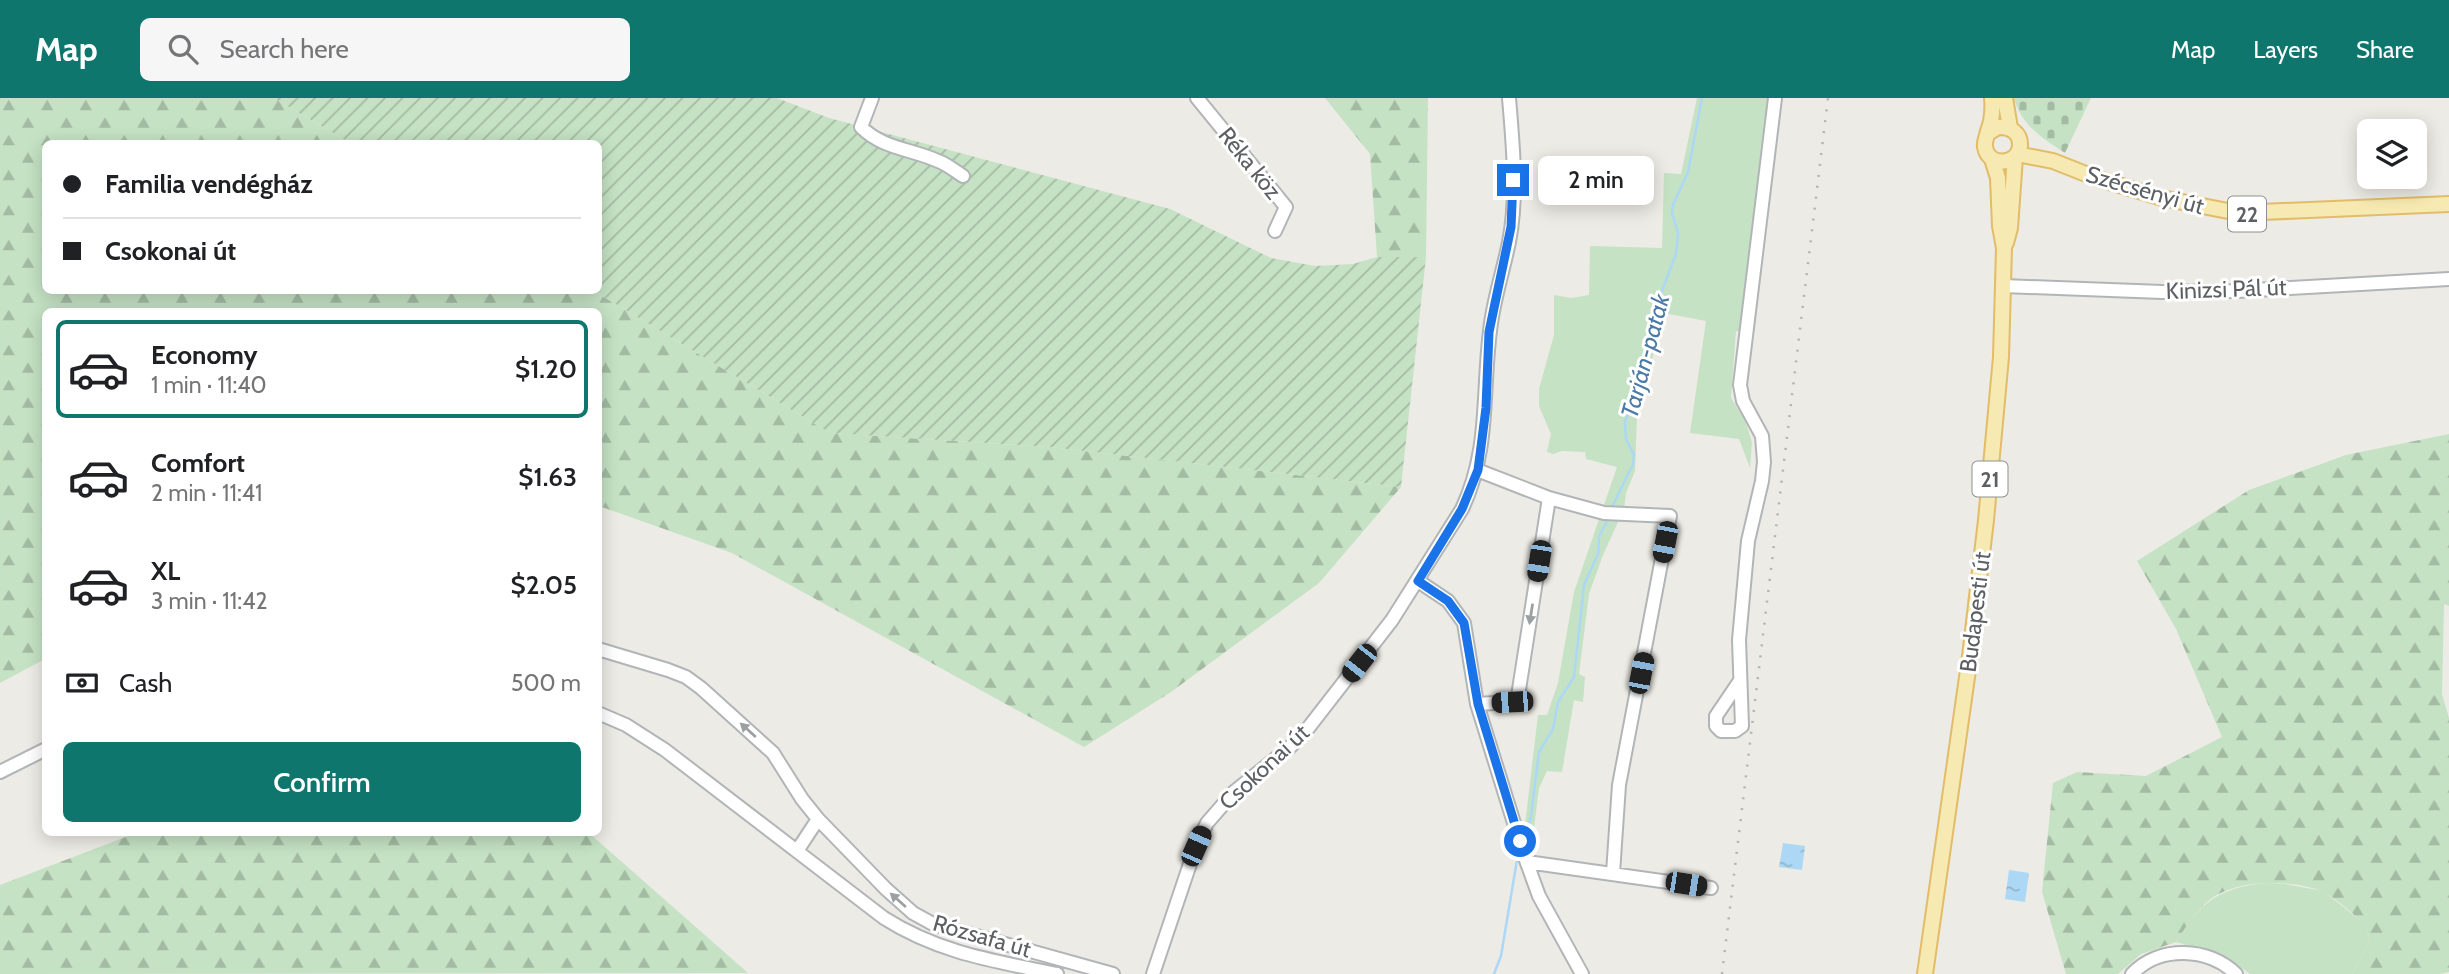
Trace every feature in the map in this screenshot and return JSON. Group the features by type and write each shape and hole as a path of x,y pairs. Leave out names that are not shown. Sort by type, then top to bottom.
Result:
{"main road":[{"name":"21","path":"1992,98 1993,107 1985,138 1985,149 1992,159"},
{"name":"Budapesti út","path":"2004,248 2010,228 2015,144 2005,98"},
{"path":"1988,133 1998,127 2015,144 2002,162 1992,159"},
{"name":"Szécsényi út","path":"2015,144 2096,178 2162,198 2238,213 2449,204"},
{"name":"Budapesti út","path":"1925,974 1969,663 2001,357 2004,248 2000,226 1998,178 1992,159"}],"street":[{"path":"872,98 861,127 869,135 894,148 938,160 962,176"},
{"name":"Réka köz","path":"1197,98 1286,207 1275,231"},
{"name":"Csokonai út","path":"1153,974 1196,846 1207,823 1234,792 1290,747 1309,727 1392,620 1462,509 1478,470 1486,408 1489,332 1511,227 1513,153 1509,98"},
{"path":"1739,682 1739,640 1748,541 1762,481 1763,462 1762,436 1740,392 1775,98"},
{"name":"Kinizsi Pál út","path":"2003,286 2162,292 2237,291 2449,279"},
{"path":"1478,470 1549,499 1609,514 1670,516 1619,785 1613,873"},
{"path":"1478,704 1512,702 1518,696 1549,499"},
{"path":"1418,581 1448,601 1464,623 1478,704 1525,857 1539,896 1582,974"},
{"name":"Rózsafa út","path":"602,650 668,670 686,677 701,688 773,753 818,819 913,913 933,924 1113,974"},
{"name":"Rózsafa út","path":"602,715 665,750 884,918 927,942 964,955 1057,974"},
{"path":"0,772 42,751"},
{"path":"797,851 818,819"},
{"path":"1525,857 1711,888"},
{"path":"2132,974 2158,957 2183,953 2219,961 2236,974"}],"green space":[{"path":"0,98 274,98 345,140 42,140 42,294 599,294 830,433 1050,447 1401,487 1319,583 1171,692 1084,747 732,553 602,507 602,308 42,308 42,661 0,683"},
{"path":"274,98 777,98 829,118 1170,209 1271,258 1315,266 1353,264 1377,257 1426,257 1401,487 1050,447 830,433 599,294 602,294 602,140 345,140"},
{"path":"1325,98 1428,98 1426,257 1377,257 1370,154"},
{"path":"1697,98 1781,98 1754,335 1736,331 1731,398 1745,420 1752,442 1750,468 1739,439 1690,433 1706,321 1664,313 1637,418 1635,471 1626,493 1624,509 1589,594 1579,674 1585,677 1583,702 1574,700 1562,772 1547,771 1539,788 1531,852 1525,825 1538,715 1547,715 1558,683 1574,592 1617,467 1586,459 1585,452 1547,452 1551,434 1539,406 1539,389 1554,335 1554,295 1571,298 1589,295 1590,246 1662,248 1664,173 1681,174"},
{"path":"2014,98 2091,98 2065,153 2027,123"},
{"path":"2449,434 2449,606 2444,604 2442,694 2449,718 2449,972 2352,974 2370,940 2361,921 2321,891 2296,885 2267,883 2239,886 2215,896 2198,911 2176,942 2141,954 2118,974 2066,974 2042,892 2053,783 2077,772 2146,776 2222,737 2176,629 2137,561 2249,490 2346,455"},
{"path":"128,836 592,836 748,973 0,974 0,885"},
{"path":"2267,883 2323,891 2364,923 2370,940 2352,974 2250,974 2227,957 2176,942 2194,916 2213,899 2236,888"}],"water":[{"path":"1783,843 1805,846 1802,870 1779,867"},
{"path":"2009,870 2029,873 2025,902 2005,899"}],"waterway":[{"name":"Tarján-patak","path":"1611,509 1633,464 1634,455 1626,439 1625,422 1645,365 1650,322 1676,254 1678,233 1672,213 1673,205 1688,172 1702,98"},
{"name":"Tarján-patak","path":"1525,838 1531,816 1539,752 1553,729 1558,702 1574,677 1584,585 1598,554 1599,537 1608,519"},
{"name":"Tarján-patak","path":"1494,974 1501,956 1518,854"}],"railway":[{"path":"1722,974 1828,98"}],"route":[{"path":"1513,180 1509,243 1494,300 1489,332 1486,408 1478,470 1462,509 1418,581 1448,601 1464,623 1478,704 1520,841"}]}
